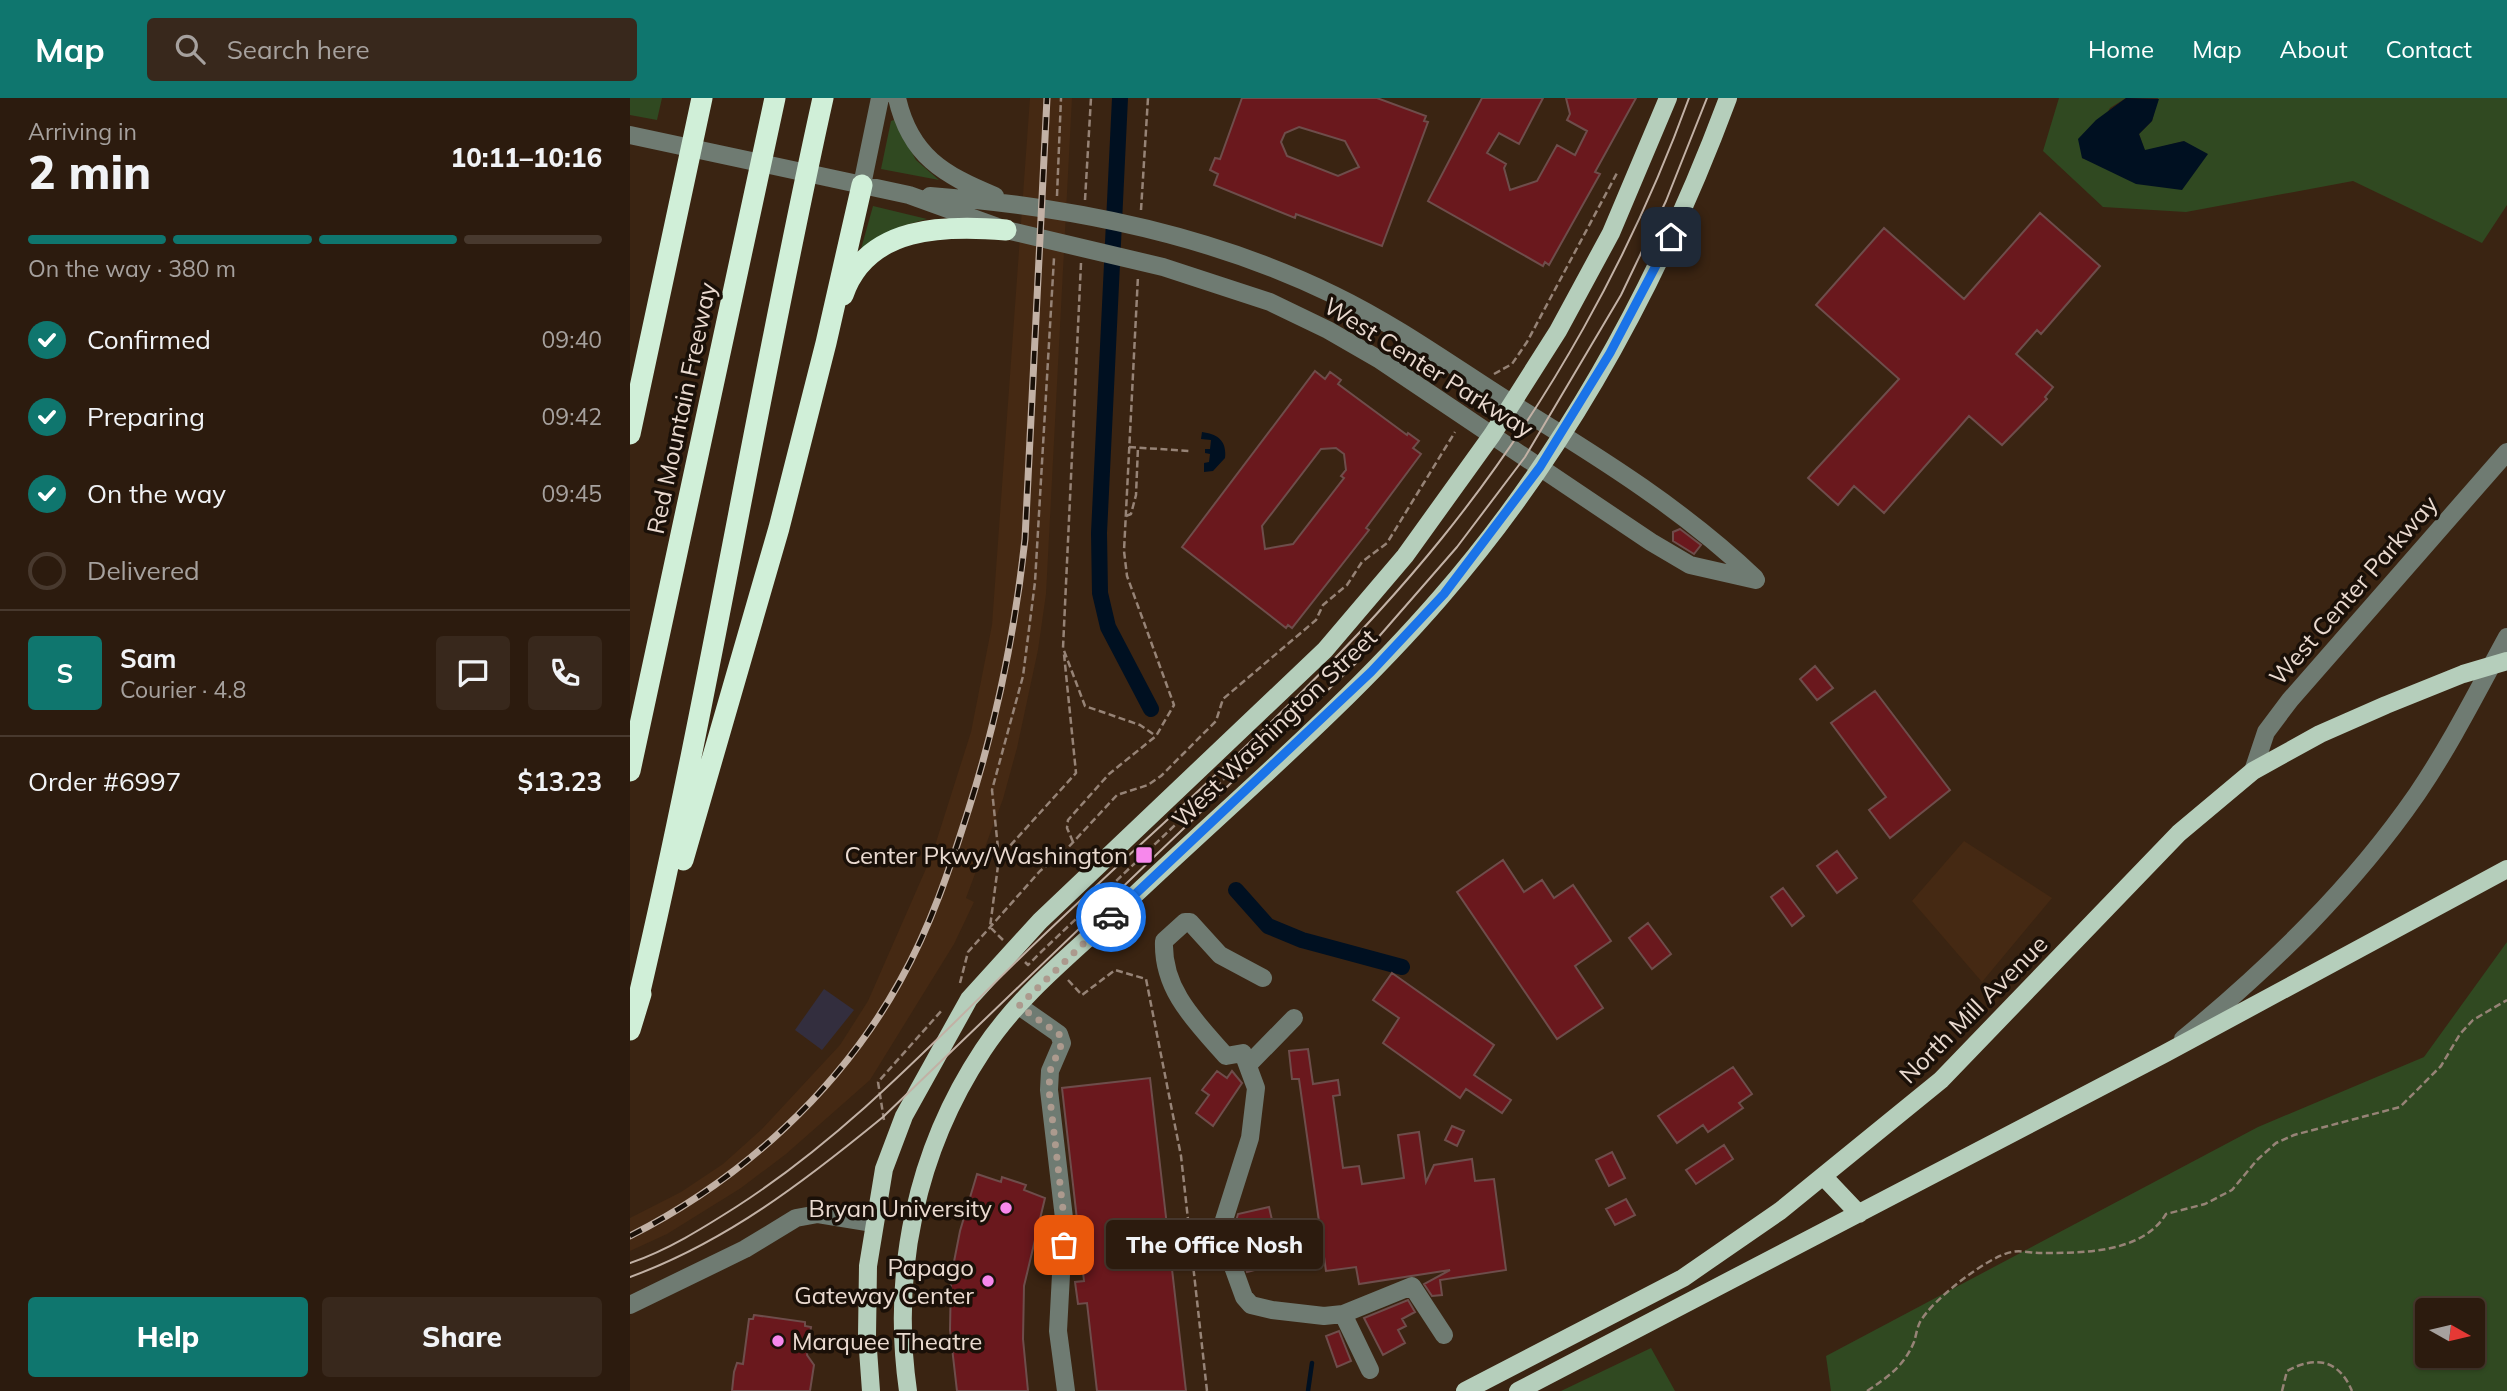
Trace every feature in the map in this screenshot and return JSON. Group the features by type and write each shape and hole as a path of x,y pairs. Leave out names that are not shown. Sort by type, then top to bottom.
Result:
{"highway":[{"name":"Red Mountain Freeway","path":"630,434 702,98"},
{"name":"Red Mountain Freeway","path":"630,771 775,98"},
{"path":"637,1004 671,858 768,357 824,98"},
{"path":"630,1030 742,661 826,343 862,185"},
{"path":"826,343 845,289 858,269 880,248 907,234 935,228 1006,229"}],"main road":[{"name":"West Washington Street","path":"871,1391 866,1307 873,1223 884,1170 904,1116 969,999 1040,921 1325,650 1405,556 1492,435 1558,331 1611,233 1668,98"},
{"name":"West Washington Street","path":"908,1391 903,1360 903,1288 918,1192 953,1101 985,1046 1019,1006 1371,672 1444,594 1540,467 1662,258 1728,98"},
{"name":"North Mill Avenue","path":"1465,1391 1683,1278 1780,1211 1941,1080 2179,833 2253,771 2320,734 2386,705 2463,674 2507,662"},
{"path":"1518,1391 2164,1055 2507,869"},
{"path":"1823,1176 1859,1214"}],"street":[{"path":"862,185 880,98"},
{"path":"897,98 908,132 932,162 952,178 1008,202"},
{"name":"West Center Parkway","path":"630,135 909,195 1006,229 1181,272 1248,293 1306,318 1380,360 1690,565 1756,580 1711,536 1561,434 1413,339 1332,295 1242,257 1182,239 1008,202 909,195"},
{"name":"West Center Parkway","path":"2253,771 2262,740 2290,700 2507,452"},
{"path":"2164,1055 2275,959 2339,893 2418,792 2507,637"},
{"path":"1263,978 1220,955 1190,922 1185,922 1164,941 1169,976 1182,1006 1226,1056 1243,1053 1256,1088 1250,1138 1224,1220 1232,1264 1244,1297 1251,1305 1272,1310 1324,1316 1343,1314 1412,1286 1444,1335"},
{"path":"1019,1006 1059,1034 1062,1043 1050,1071 1049,1090 1064,1218 1058,1331 1066,1391"},
{"path":"1248,1065 1294,1018"},
{"path":"630,1305 745,1249 796,1218 818,1214 873,1223"},
{"path":"1343,1314 1370,1370"}],"path":[{"path":"1056,207 1061,98"},
{"path":"1084,206 1091,98"},
{"path":"1141,210 1148,98"},
{"path":"1494,374 1512,364 1528,342 1620,166"},
{"path":"990,927 999,858 992,790 1023,676 1035,582 1054,248"},
{"path":"999,858 1076,773 1063,648 1081,261"},
{"path":"1073,842 1067,828 1072,814 1090,799 1109,775 1156,736 1173,710 1173,700 1127,576 1124,551 1139,264"},
{"path":"959,985 968,952 1040,871 1073,842 1117,795 1148,785 1161,776 1216,721 1223,699 1316,620 1323,605 1347,584 1362,562 1387,543 1455,432"},
{"path":"1129,447 1189,451"},
{"path":"1126,516 1131,514 1136,495 1138,447"},
{"path":"1063,648 1085,706 1140,725 1156,736"},
{"path":"1025,962 1028,965 1247,757"},
{"path":"990,927 1005,942"},
{"path":"1040,953 1044,956"},
{"path":"1066,977 1082,995 1115,970 1146,979 1181,1156 1207,1391"},
{"path":"1867,1391 1889,1377 1906,1360 1920,1321 1941,1299 1994,1259 2013,1251 2059,1252 2121,1246 2145,1235 2160,1224 2166,1214 2205,1204 2232,1190 2276,1143 2294,1135 2400,1107 2441,1066 2459,1034 2473,1020 2507,1000"},
{"path":"884,1123 878,1082 949,1002"},
{"path":"2282,1391 2287,1371 2305,1361 2324,1363 2343,1373 2352,1391"}],"shaded area":[{"path":"1030,98 1072,98 1046,594 1038,650 1017,748 1003,799 966,898 974,902 954,944 870,1080 786,1154 741,1188 667,1234 630,1251 630,1218 681,1192 723,1164 762,1129 840,1045 868,1001 932,855 971,732 992,625"},
{"path":"1964,841 2052,898 1982,982 1912,901"},
{"path":"824,989 854,1010 822,1050 795,1030"}],"green space":[{"path":"630,98 662,98 657,120 630,115"},
{"path":"2059,98 2126,98 2110,108 2082,158 2110,169 2184,141 2145,151 2139,134 2152,121 2158,98 2507,98 2507,205 2482,243 2353,181 2186,212 2103,207 2043,151"},
{"path":"894,120 916,160 939,180 881,169 891,121"},
{"path":"873,206 927,219 902,226 861,249"},
{"path":"2507,942 2507,1391 1831,1391 1826,1356 2258,1127 2424,1057"},
{"path":"1651,1348 1675,1391 1561,1391"}],"water":[{"path":"2126,98 2159,99 2152,121 2139,134 2145,150 2184,141 2208,154 2182,190 2136,184 2082,158 2078,139 2096,120"},
{"path":"1202,432 1217,437 1223,443 1225,458 1213,471 1204,472 1204,463 1209,462 1210,454 1205,453 1205,449 1210,449 1211,440 1201,439"}],"building":[{"path":"1242,98 1377,98 1426,116 1424,121 1428,122 1382,246 1296,214 1295,218 1214,185 1218,174 1210,170 1215,158 1220,159","holes":["1299,127 1345,141 1359,167 1338,176 1287,156 1281,142 1285,133"]},
{"path":"1482,98 1543,98 1519,144 1499,133 1487,153 1506,164 1504,168 1510,190 1537,181 1557,145 1575,155 1587,131 1567,120 1570,114 1566,98 1636,98 1595,172 1600,174 1549,265 1545,262 1543,266 1428,201"},
{"path":"2040,213 2100,266 2041,334 2037,330 2016,354 2053,387 2045,397 2047,399 2002,445 1969,416 1884,513 1854,486 1838,505 1808,478 1899,379 1816,305 1884,228 1964,299"},
{"path":"1315,371 1325,379 1330,372 1341,380 1338,384 1419,441 1413,448 1421,454 1366,528 1369,530 1292,628 1288,625 1286,628 1182,547","holes":["1336,448 1344,454 1346,470 1341,476 1344,478 1293,544 1265,549 1262,526 1321,449"]},
{"path":"1680,529 1701,545 1694,554 1673,541 1673,532"},
{"path":"1815,666 1833,688 1817,700 1800,679"},
{"path":"1875,691 1950,790 1890,838 1869,810 1886,797 1831,723"},
{"path":"1837,851 1857,878 1837,893 1817,866"},
{"path":"1503,860 1524,892 1542,880 1554,898 1573,885 1611,941 1575,966 1603,1008 1557,1039 1457,892"},
{"path":"1783,888 1804,916 1792,926 1771,897"},
{"path":"1648,923 1671,954 1652,969 1629,938"},
{"path":"1392,973 1494,1045 1474,1075 1511,1100 1502,1113 1466,1089 1460,1098 1383,1043 1399,1018 1373,1000"},
{"path":"1308,1049 1313,1084 1338,1080 1340,1095 1333,1096 1343,1168 1359,1166 1362,1184 1404,1178 1398,1135 1419,1132 1426,1182 1434,1165 1472,1159 1475,1181 1494,1179 1506,1270 1440,1280 1442,1295 1432,1296 1424,1284 1450,1270 1359,1284 1356,1267 1326,1271 1299,1079 1292,1079 1289,1051"},
{"path":"1733,1067 1752,1094 1739,1103 1743,1108 1708,1132 1703,1125 1677,1143 1658,1116"},
{"path":"1217,1071 1227,1078 1232,1071 1242,1083 1213,1126 1196,1113 1209,1095 1202,1090"},
{"path":"1150,1078 1186,1391 1097,1391 1087,1303 1078,1304 1075,1282 1084,1281 1062,1088"},
{"path":"1452,1126 1464,1131 1457,1146 1445,1140"},
{"path":"1724,1145 1733,1159 1696,1184 1686,1170"},
{"path":"1612,1152 1625,1178 1609,1186 1596,1160"},
{"name":"Papago Gateway Center","path":"977,1174 1001,1182 1002,1177 1026,1185 1024,1190 1045,1198 1024,1286 1023,1339 1028,1391 957,1391 950,1330 951,1277 960,1231"},
{"path":"1626,1199 1635,1215 1615,1225 1606,1209"},
{"path":"1269,1207 1282,1263 1247,1272 1236,1221 1238,1214"},
{"path":"1408,1300 1415,1312 1402,1319 1406,1326 1398,1330 1405,1343 1383,1355 1364,1318"},
{"name":"Marquee Theatre","path":"754,1315 805,1322 805,1326 811,1327 807,1355 814,1365 810,1391 732,1391 737,1363 743,1364 749,1319 753,1319"},
{"path":"1339,1331 1351,1361 1337,1367 1326,1336"}],"waterway":[{"path":"1120,98 1099,533 1100,593 1108,627 1151,709"},
{"path":"1236,890 1268,926 1302,940 1402,967"},
{"path":"1308,1391 1312,1363"}],"tram line":[{"path":"630,1263 672,1245 736,1207 775,1180 849,1121 1291,703 1394,595 1480,488 1517,436 1584,328 1641,215 1689,98"},
{"path":"630,1277 665,1263 732,1228 794,1187 883,1117 1355,664 1457,547 1525,457 1621,295 1666,201 1707,98"}],"railway":[{"path":"630,1236 711,1188 784,1128 817,1095 876,1021 900,981 921,939 947,875 979,775 996,708 1021,573 1025,539 1047,98"}],"way so far":[{"path":"1064,1245 1064,1218 1049,1090 1050,1071 1062,1043 1059,1034 1019,1006 1111,917"}],"place":[{"name":"Center Pkwy/Washington","path":"1144,855"},
{"name":"Bryan University","path":"1006,1208"},
{"name":"The Office Nosh","path":"1064,1245"},
{"name":"Papago Gateway Center","path":"988,1281"},
{"name":"Marquee Theatre","path":"778,1341"}],"route":[{"path":"1111,917 1371,672 1444,594 1525,491 1610,353 1671,237"}]}
